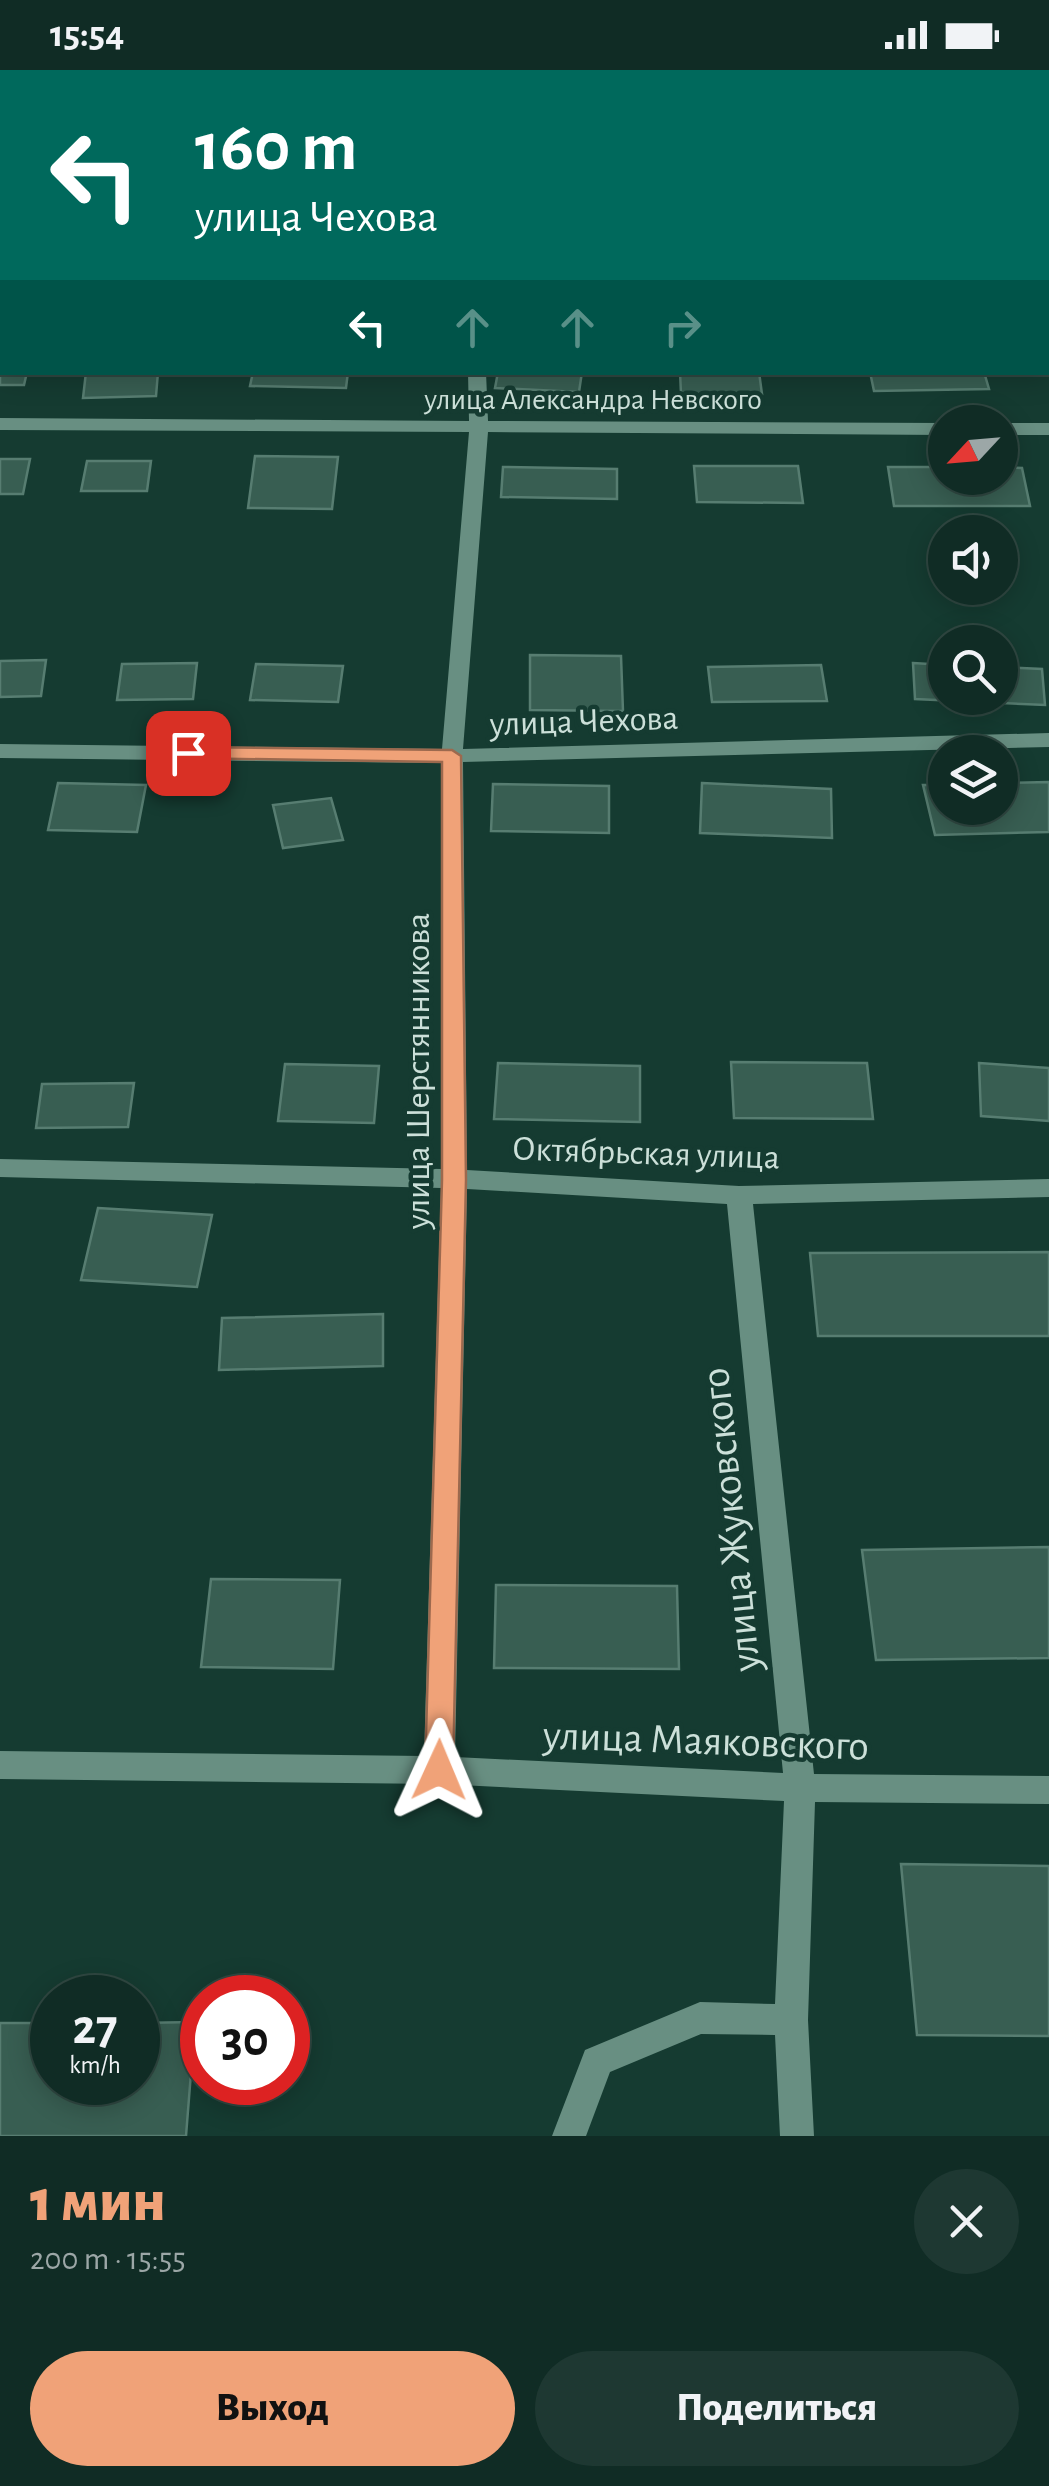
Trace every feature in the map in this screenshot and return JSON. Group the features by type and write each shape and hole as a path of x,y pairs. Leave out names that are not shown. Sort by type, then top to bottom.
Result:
{"street":[{"name":"улица Шерстянникова","path":"439,1770 454,1180 452,756 479,430 477,375"},
{"name":"улица Александра Невского","path":"0,424 479,430 928,429"},
{"path":"1018,429 1049,429"},
{"name":"улица Чехова","path":"0,751 452,756 1049,740"},
{"name":"Октябрьская улица","path":"0,1168 454,1180 739,1194 1049,1188"},
{"name":"улица Жуковского","path":"739,1194 800,1788 791,2020 797,2136"},
{"name":"улица Маяковского","path":"0,1765 439,1770 800,1788 1049,1790"},
{"path":"570,2136 597,2061 700,2018 791,2020"}],"building":[{"path":"0,375 26,375 24,385 0,385"},
{"path":"86,375 158,375 156,396 83,398"},
{"path":"252,375 348,375 346,388 250,386"},
{"path":"497,375 582,375 579,392 495,388"},
{"path":"680,375 759,375 762,394 681,394"},
{"path":"871,375 985,375 989,389 874,391"},
{"path":"255,456 338,457 332,509 248,508"},
{"path":"0,459 30,459 23,494 0,494"},
{"path":"87,461 151,461 147,491 81,491"},
{"path":"694,466 798,466 803,503 697,502"},
{"path":"503,467 617,469 617,499 501,497"},
{"path":"888,467 928,467 928,495 1018,495 1018,468 1022,468 1030,506 894,506"},
{"path":"530,655 621,656 623,711 530,710"},
{"path":"46,660 41,696 0,697 0,661"},
{"path":"197,663 193,699 117,700 122,664"},
{"path":"913,663 928,664 928,700 915,699"},
{"path":"256,664 343,666 338,702 250,700"},
{"path":"821,665 827,701 712,702 708,667"},
{"path":"1018,668 1042,669 1045,705 1018,704"},
{"path":"1049,782 1049,832 935,835 933,825 1018,825 1018,783"},
{"path":"58,783 146,785 137,832 48,830"},
{"path":"702,783 831,789 832,838 700,833"},
{"path":"493,784 609,786 609,833 491,831"},
{"path":"331,798 343,840 283,848 273,805"},
{"path":"731,1062 867,1063 873,1119 734,1118"},
{"path":"498,1063 640,1066 640,1122 494,1119"},
{"path":"979,1063 1049,1068 1049,1121 981,1116"},
{"path":"285,1064 379,1066 374,1123 278,1121"},
{"path":"134,1083 128,1127 36,1128 42,1084"},
{"path":"98,1208 212,1215 197,1287 81,1280"},
{"path":"1049,1252 1049,1336 818,1336 810,1253"},
{"path":"383,1314 383,1366 219,1370 222,1318"},
{"path":"1049,1547 1049,1658 876,1660 862,1550"},
{"path":"211,1579 340,1580 333,1669 201,1667"},
{"path":"496,1585 677,1586 679,1669 494,1668"},
{"path":"901,1864 1049,1866 1049,2036 917,2035"},
{"path":"180,2022 180,2105 188,2105 186,2136 0,2136 0,2023 30,2023 30,2105 160,2105 160,2023"}],"route":[{"path":"188,753 452,756 454,1180 439,1770"}]}
